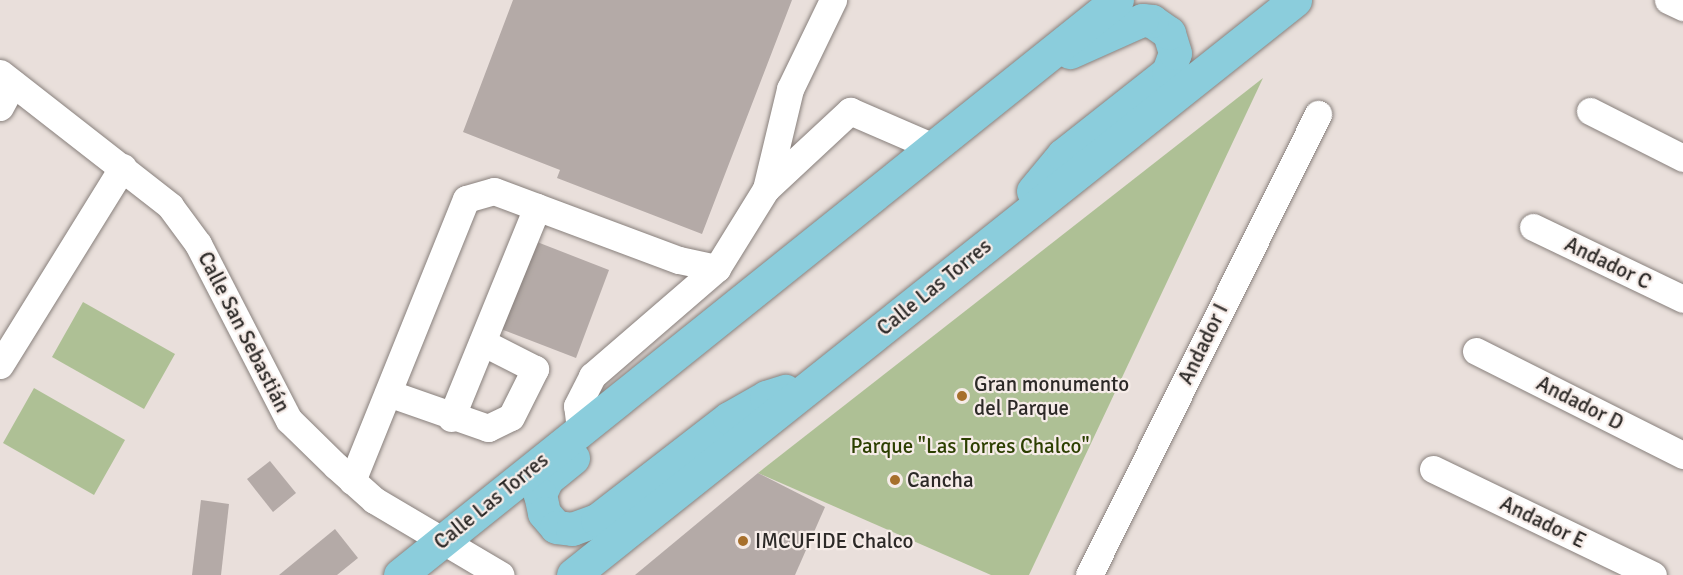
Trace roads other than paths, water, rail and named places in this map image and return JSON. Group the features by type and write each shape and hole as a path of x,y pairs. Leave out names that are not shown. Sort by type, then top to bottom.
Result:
{"main road":[{"name":"Calle Las Torres","path":"400,575 1117,0"},
{"name":"Calle Las Torres","path":"573,575 1295,0"},
{"path":"992,242 1063,155 1168,72 1173,63 1174,42 1161,26 1142,20 1031,69"},
{"path":"616,400 599,437 547,479 540,494 544,513 556,527 572,529 597,520 729,418 766,397 815,382"}],"street":[{"path":"765,189 790,89 833,0"},
{"path":"1668,0 1683,7"},
{"path":"0,107 6,78"},
{"name":"Calle San Sebastián","path":"6,78 123,167 170,206 198,244 290,420 374,500 501,575"},
{"path":"580,429 577,406 592,376 717,268 765,189 850,111 933,147"},
{"path":"1590,111 1683,158"},
{"name":"Andador I","path":"1089,575 1318,114"},
{"path":"0,365 123,167"},
{"path":"352,481 466,199 494,191 679,260 717,268"},
{"path":"451,418 537,207"},
{"name":"Andador C","path":"1533,227 1683,300"},
{"path":"388,393 451,418 488,428 510,417 535,369 482,342"},
{"name":"Andador D","path":"1476,351 1683,455"},
{"name":"Andador E","path":"1433,470 1653,575"}],"place":[{"name":"Gran monumento del Parque","path":"962,396"},
{"name":"Cancha","path":"895,480"},
{"name":"IMCUFIDE Chalco","path":"743,541"}],"park label":[{"name":"Parque \"Las Torres Chalco\"","path":"970,446"}]}
